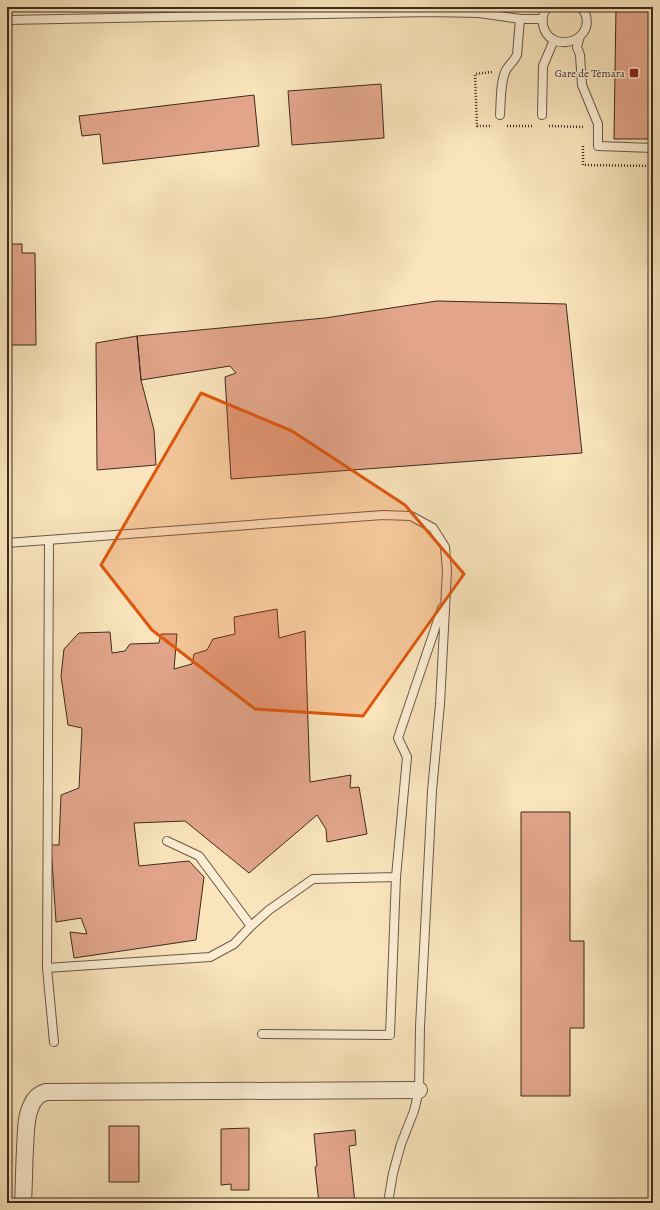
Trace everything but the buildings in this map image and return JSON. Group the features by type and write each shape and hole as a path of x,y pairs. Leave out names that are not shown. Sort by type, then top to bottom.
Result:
{"street":[{"path":"23,1203 26,1128 28,1115 33,1101 42,1093 419,1090"}],"lane":[{"path":"548,7 542,19 544,30 551,38 561,42 571,42 580,36"},
{"path":"582,7 586,16 586,27 580,36 577,47 580,55 582,85 598,124 598,146 653,148"},
{"path":"7,20 431,12 479,13 520,19 542,19"},
{"path":"500,115 503,79 506,71 517,55 520,19"},
{"path":"542,115 543,66 554,40"},
{"path":"7,543 383,515 411,516 433,528 445,547 447,571 446,597 440,704 429,843 420,1027 419,1090 414,1111 393,1173 388,1203"},
{"path":"49,540 47,968 54,1042"},
{"path":"262,1034 390,1035 396,877 407,757 398,738 446,597"},
{"path":"167,841 199,856 252,926"},
{"path":"47,968 210,957 234,944 269,910 312,879 396,877"}],"path":[{"path":"492,126 477,126 475,74 506,71"},
{"path":"500,126 538,126"},
{"path":"546,126 584,126 584,134"},
{"path":"583,142 583,165 653,166"}],"highlighted area":[{"path":"201,393 292,431 405,505 464,574 363,716 255,709 152,630 101,565"}],"place":[{"name":"Gare de Témara","path":"634,73"}]}
